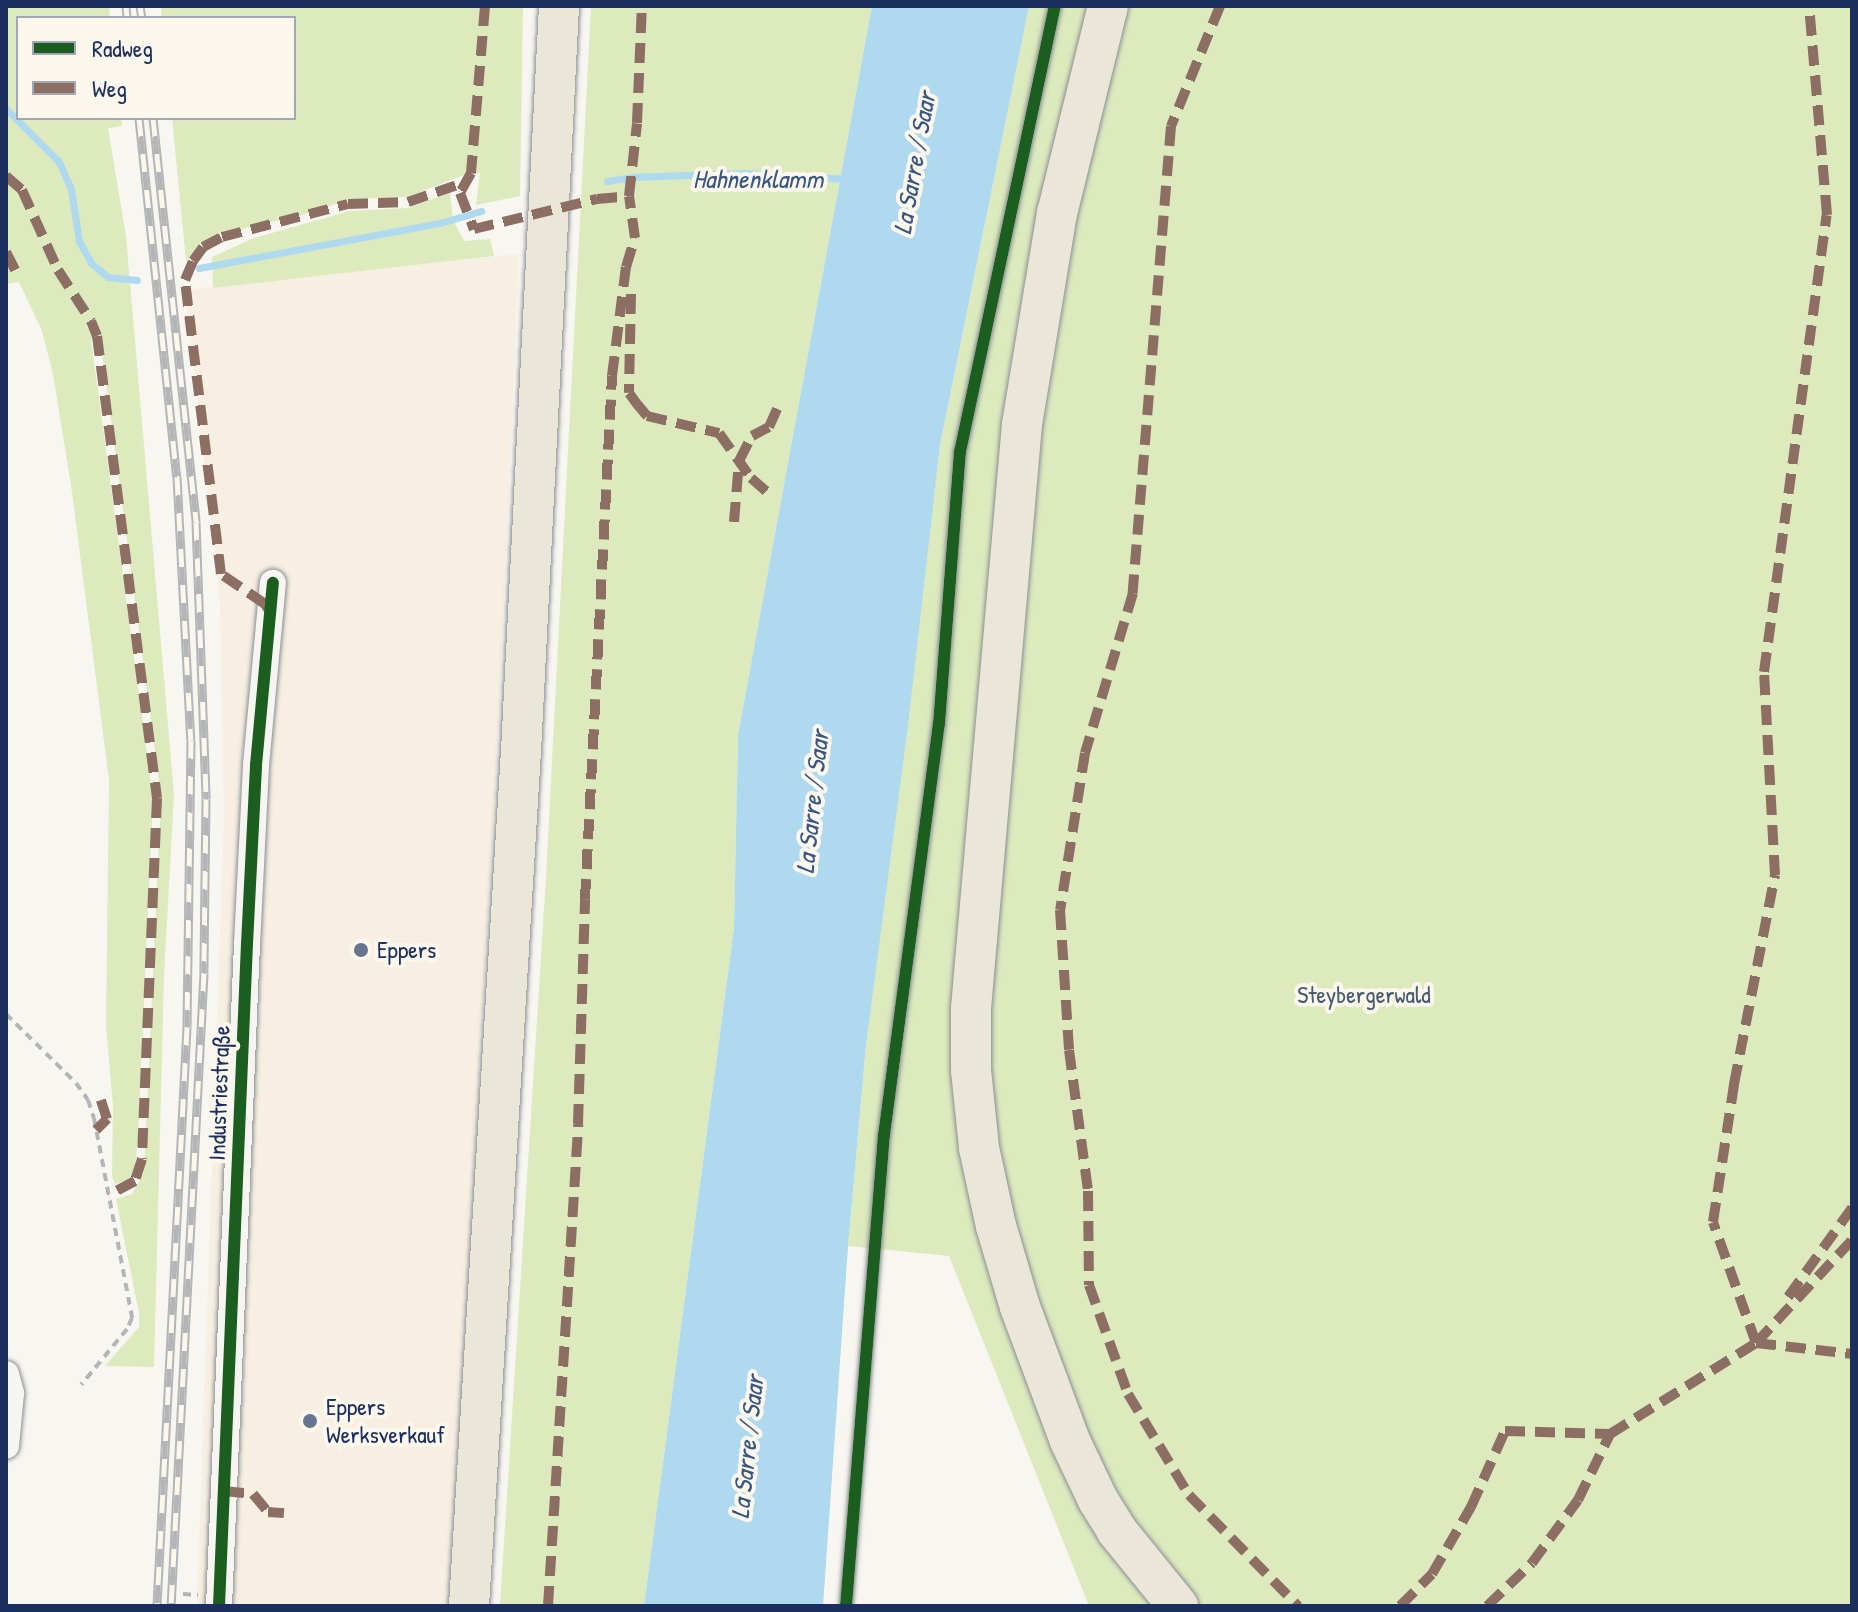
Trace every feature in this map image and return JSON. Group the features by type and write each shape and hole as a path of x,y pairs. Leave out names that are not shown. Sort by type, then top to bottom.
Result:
{"main road":[{"path":"469,1606 550,209 559,6"},
{"path":"1108,6 1057,213 1022,424 971,1008 971,1070 979,1148 996,1226 1020,1307 1070,1441 1098,1500 1117,1531 1178,1606"}],"street":[{"name":"Industriestraße","path":"219,1606 256,765 273,583"},
{"path":"6,1374 11,1412 6,1446"}],"lane":[{"path":"846,1606 884,1135 939,724 960,452 1055,6"}],"path":[{"path":"6,1014 76,1083 88,1100 94,1118 132,1318 81,1385"}],"shaded area":[{"name":"Eppers","path":"519,254 497,751 450,1606 197,1606 224,816 220,603 185,290"}],"green space":[{"path":"6,6 109,6 110,16 16,16 16,120 121,120 122,126 108,128 126,236 174,795 164,976 154,1367 105,1366 139,1327 139,1313 116,1199 132,1194 144,1172 161,797 100,337 91,339 153,798 135,1169 128,1180 115,1184 112,1176 113,1106 106,1026 109,780 72,492 53,374 42,331 19,282 6,284"},
{"path":"161,6 523,6 520,196 476,205 480,173 464,175 407,197 347,199 317,211 220,234 200,244 186,261 172,120 296,120 296,16 162,16"},
{"path":"591,6 872,6 738,735 734,928 644,1606 500,1606 546,877"},
{"name":"Steybergerwald","path":"1029,6 1852,6 1852,1606 1089,1606 949,1256 848,1246 866,1045 940,445"},
{"path":"450,193 453,220 464,241 490,239 494,256 213,288 212,257 254,238 350,211 408,208"}],"water":[{"name":"La Sarre / Saar","path":"872,6 1029,6 940,445 908,725 866,1045 848,1246 823,1606 644,1606 734,928 738,735"}],"waterway":[{"name":"Hahnenklamm","path":"6,109 16,119"},
{"name":"Hahnenklamm","path":"17,120 59,162 71,189 79,241 92,264 108,277 137,280"},
{"name":"Hahnenklamm","path":"607,181 631,177 744,173 848,179"},
{"name":"Hahnenklamm","path":"199,268 440,223 481,211"}],"railway":[{"path":"126,6 127,16"},
{"path":"140,6 142,16"},
{"path":"139,120 177,477 191,740 187,1027 157,1606"},
{"path":"153,120 196,522 206,799 204,973 171,1606"}],"marked path":[{"path":"485,6 471,173 460,193 474,229 597,199 629,196"},
{"path":"548,1606 578,1124 585,899 612,376 626,267 635,238 629,196 637,123 642,6"},
{"path":"1220,6 1171,126 1133,593 1085,753 1060,910 1069,1050 1088,1191 1089,1285 1128,1394 1189,1495 1298,1606"},
{"path":"1756,1343 1713,1222 1734,1084 1775,875 1764,672 1827,215 1809,6"},
{"path":"6,176 22,190 58,270 91,321 97,336 157,798 142,1159 135,1181 109,1195"},
{"path":"270,612 265,604 221,574 185,280 193,261 203,247 222,237 348,204 408,202 463,183"},
{"path":"6,252 18,276"},
{"path":"631,294 629,393 647,416 719,433 751,478 772,496"},
{"path":"734,522 739,461 752,436 769,427 777,409"},
{"path":"96,1130 107,1119 101,1100"},
{"path":"1788,1297 1852,1208"},
{"path":"1487,1606 1532,1563 1578,1500 1610,1434 1756,1343 1852,1240"},
{"path":"1756,1343 1852,1354"},
{"path":"1400,1606 1432,1574 1471,1507 1505,1431 1610,1434"},
{"path":"224,1491 253,1494 268,1512 284,1513"}],"cycle path":[{"path":"846,1606 884,1135 939,724 960,452 1055,6"},
{"path":"219,1606 256,765 273,583"}],"place":[{"name":"Eppers","path":"361,950"},
{"name":"Eppers Werksverkauf","path":"310,1421"}]}
